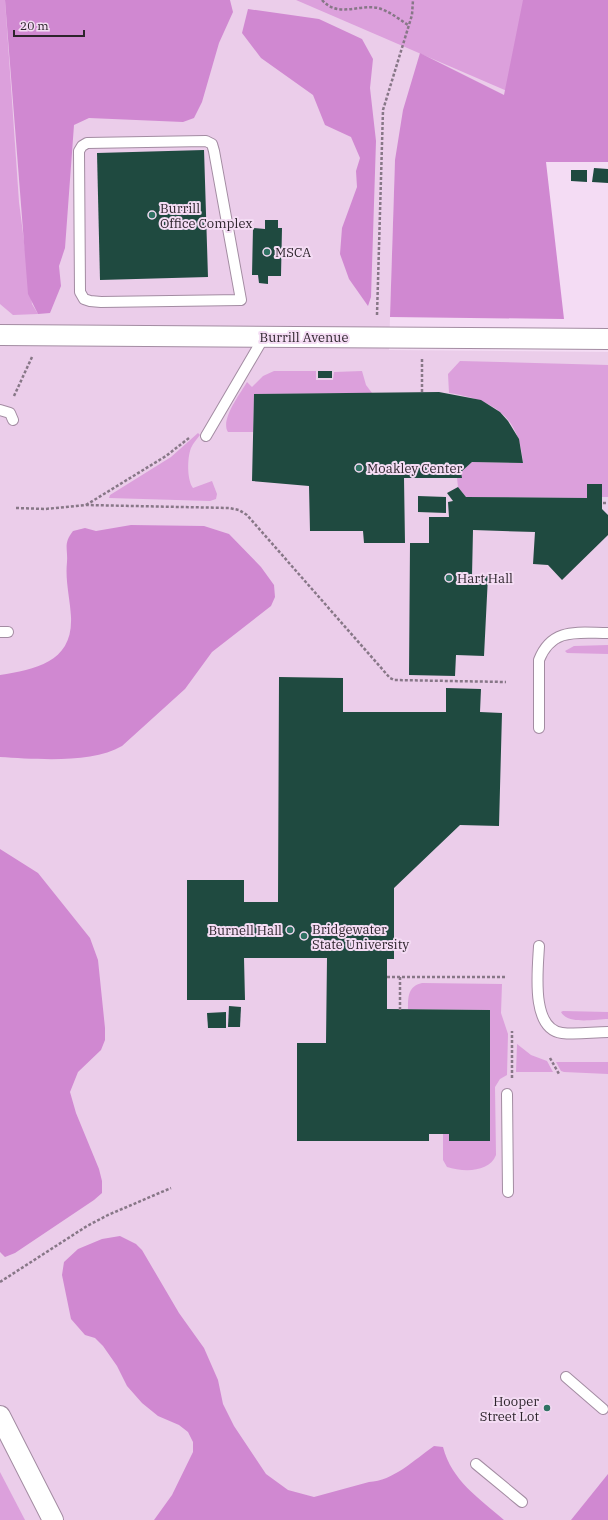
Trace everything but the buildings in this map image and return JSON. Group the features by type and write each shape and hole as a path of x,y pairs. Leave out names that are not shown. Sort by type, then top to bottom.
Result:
{"street":[{"name":"Burrill Avenue","path":"0,335 608,340"},
{"path":"0,1416 53,1520"}],"lane":[{"path":"166,141 206,141 212,144 241,300 90,302 84,299 80,292 79,151 82,146 87,143 166,141"},
{"path":"206,436 264,337"},
{"path":"4,411 13,420"},
{"path":"539,728 539,660 543,649 549,641 569,633 608,633"},
{"path":"539,946 539,1006 542,1017 550,1028 561,1033 608,1032"},
{"path":"508,1192 510,1090"},
{"path":"566,1377 603,1409"},
{"path":"476,1464 522,1502"}],"path":[{"path":"322,0 335,10 346,11 357,8 378,8 408,25"},
{"path":"377,320 383,110 412,14 413,0"},
{"path":"4,411 33,355"},
{"path":"422,356 422,393"},
{"path":"86,505 166,456 192,435"},
{"path":"603,503 608,503"},
{"path":"16,508 45,509 86,505 229,508 238,510 247,515 390,678 394,680 506,682"},
{"path":"387,977 507,977"},
{"path":"400,977 400,1010"},
{"path":"510,1090 512,1031"},
{"path":"550,1058 559,1074"},
{"path":"0,1282 87,1226 108,1215 171,1188"}],"shaded area":[{"name":"Bridgewater State University","path":"0,0 608,0 608,162 395,160 389,350 608,352 608,1520 0,1520"},
{"path":"0,0 5,0 19,202 32,304 38,314 13,315 0,304"},
{"path":"5,0 230,0 233,12 219,43 202,102 194,118 183,122 89,118 74,125 65,248 59,266 61,286 50,313 38,314 28,294"},
{"path":"296,0 525,0 507,91"},
{"path":"523,0 608,0 608,162 546,162 564,319 390,317 395,160 403,110 420,53 504,95"},
{"path":"248,9 319,19 362,39 373,59 370,88 376,141 371,297 368,306 349,279 340,254 342,228 357,187 356,171 360,158 351,137 325,125 313,95 261,58 242,33"},
{"path":"460,361 608,365 608,497 602,497 602,484 587,484 587,498 466,497 458,487 457,478 461,477 461,472 472,462 523,463 516,433 501,413 479,400 449,393 448,374"},
{"path":"274,371 316,371 316,380 333,380 334,372 362,371 366,385 372,393 254,394 253,432 228,432 226,427 229,414 247,382 252,387 263,376"},
{"path":"198,433 200,435 191,448 189,457 188,469 191,484 193,488 212,481 217,494 216,499 210,501 109,498 110,495 171,457"},
{"path":"131,525 204,526 229,534 261,567 274,585 275,597 271,606 212,652 185,689 122,746 110,752 79,758 46,759 0,757 0,675 27,670 50,661 59,654 66,644 70,632 71,617 67,583 67,543 70,535 73,531 85,528 96,531"},
{"path":"608,645 608,654 567,653 565,651 574,646"},
{"path":"0,849 38,873 90,938 98,960 105,1028 105,1040 101,1050 78,1072 70,1092 76,1113 99,1169 102,1181 102,1193 94,1200 15,1253 5,1257 0,1252"},
{"path":"417,984 502,984 501,1013 508,1034 507,1075 500,1079 495,1087 496,1155 493,1161 482,1168 475,1170 460,1170 447,1167 443,1160 443,1134 449,1134 449,1141 490,1141 490,1010 408,1009 411,989"},
{"path":"561,1012 608,1012 608,1019 570,1019"},
{"path":"517,1044 531,1055 547,1061 553,1072 516,1072"},
{"path":"556,1062 608,1062 608,1074 564,1072 561,1071"},
{"path":"120,1236 136,1244 142,1250 179,1313 204,1348 218,1380 223,1404 234,1426 266,1474 288,1490 314,1497 386,1478 403,1469 434,1446 443,1447 447,1459 459,1479 467,1488 504,1520 154,1520 172,1495 193,1452 193,1442 188,1432 179,1425 158,1416 142,1403 127,1386 117,1366 103,1346 95,1338 85,1335 71,1319 62,1275 64,1262 78,1249 102,1239"},
{"path":"0,1472 25,1520 0,1520"},
{"path":"608,1474 608,1520 571,1520"}],"place":[{"name":"Burrill Office Complex","path":"152,215"},
{"name":"MSCA","path":"267,252"},
{"name":"Moakley Center","path":"359,468"},
{"name":"Hart Hall","path":"449,578"},
{"name":"Burnell Hall","path":"290,930"},
{"name":"Bridgewater State University","path":"304,936"},
{"name":"Hooper Street Lot","path":"547,1408"}]}
